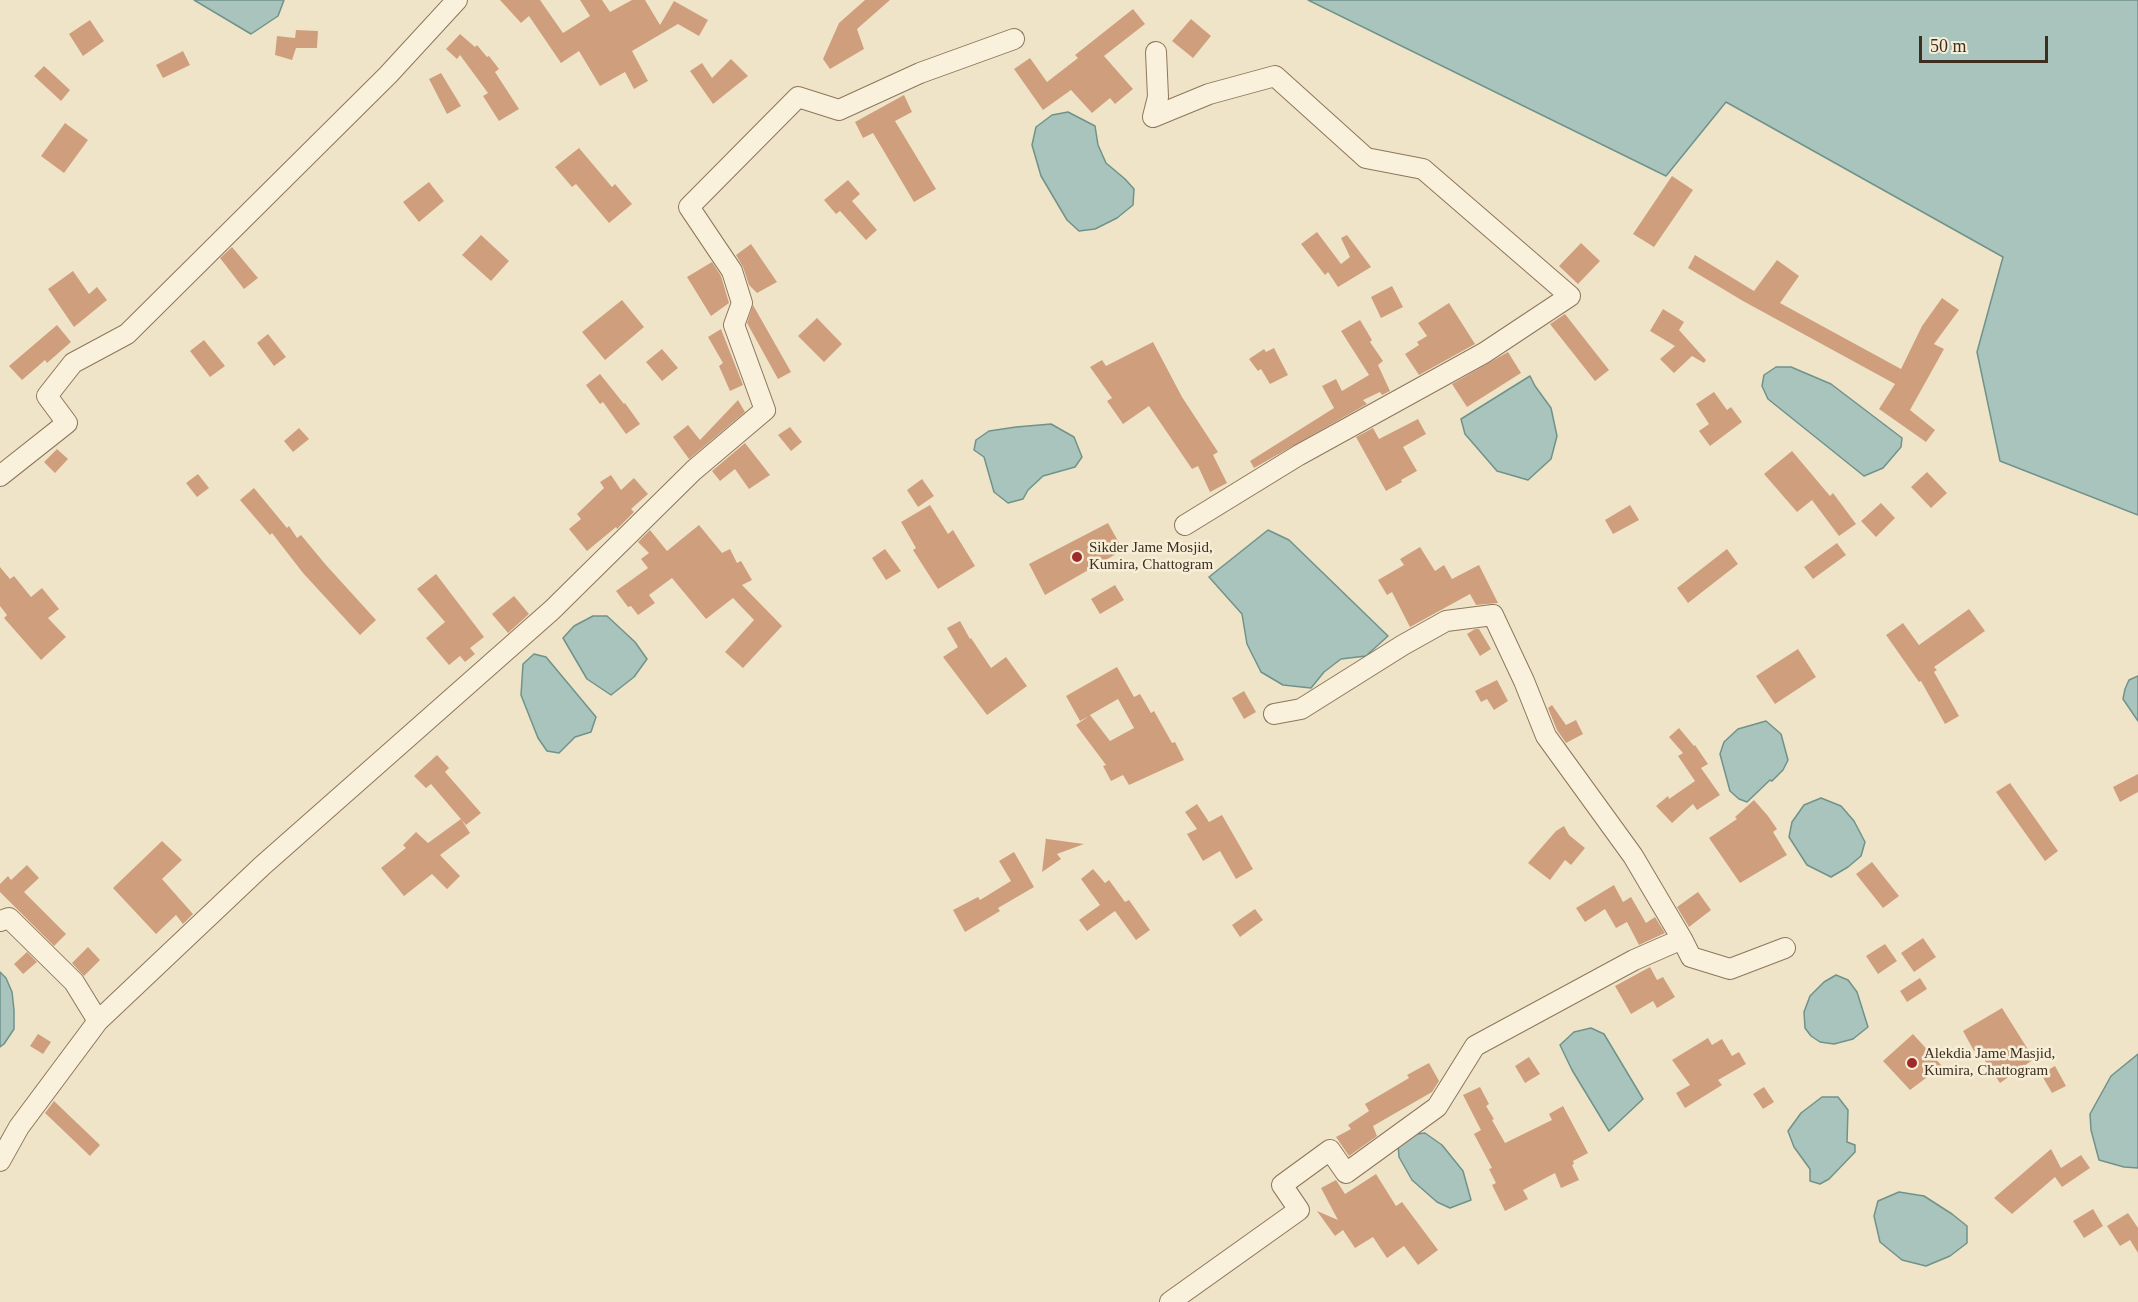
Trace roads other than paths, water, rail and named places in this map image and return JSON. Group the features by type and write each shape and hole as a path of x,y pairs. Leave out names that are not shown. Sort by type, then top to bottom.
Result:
{"street":[{"path":"0,476 67,423 46,396 73,363 127,334 388,75 457,0"},
{"path":"0,1161 19,1127 98,1021 262,866 552,610 694,470 765,410 734,325 742,303 732,271 689,207 798,96 839,110 920,73 1014,39"},
{"path":"1156,52 1158,97 1153,117 1209,94 1275,76 1366,158 1423,169 1570,296 1484,353 1299,455 1185,525"},
{"path":"1274,714 1301,709 1446,621 1492,615 1524,681 1546,736 1633,856 1691,957 1730,969 1785,948"},
{"path":"0,921 9,918 74,982 98,1021"},
{"path":"1170,1302 1299,1210 1282,1185 1330,1150 1346,1173 1437,1107 1475,1046 1634,960 1682,939"}],"water":[{"path":"194,0 284,0 278,16 251,34"},
{"path":"1308,0 2138,0 2138,515 2000,461 1977,352 2003,257 1726,102 1666,176"},
{"path":"1068,112 1095,126 1098,145 1106,163 1134,189 1133,205 1117,218 1095,229 1079,231 1067,220 1041,176 1032,145 1036,127 1052,115"},
{"path":"1776,367 1791,367 1831,384 1902,438 1901,447 1883,468 1864,476 1768,399 1762,386 1764,375"},
{"path":"1530,376 1551,408 1557,436 1551,459 1528,480 1497,471 1465,434 1461,419"},
{"path":"1051,424 1074,437 1082,457 1075,467 1043,476 1028,490 1023,499 1008,503 994,492 984,457 974,450 976,440 989,431"},
{"path":"1268,530 1289,540 1388,636 1366,656 1341,659 1324,672 1311,688 1283,685 1261,672 1247,644 1242,614 1209,577"},
{"path":"593,616 607,616 635,642 647,659 634,677 611,695 587,679 563,638 574,626"},
{"path":"534,654 546,657 596,717 591,732 575,737 559,753 547,751 538,738 521,695 523,664"},
{"path":"2138,676 2138,721 2123,699 2129,680"},
{"path":"1766,721 1781,734 1788,760 1783,770 1747,802 1739,799 1730,791 1720,754 1724,742 1738,729"},
{"path":"1821,798 1841,806 1854,821 1865,842 1861,856 1831,877 1807,865 1789,837 1792,822 1804,805"},
{"path":"0,972 6,978 12,992 14,1029 0,1047"},
{"path":"1836,975 1848,980 1857,992 1868,1027 1853,1039 1834,1044 1820,1042 1811,1036 1805,1028 1804,1012 1810,996 1824,982"},
{"path":"1591,1028 1604,1034 1643,1099 1609,1131 1572,1070 1560,1045 1574,1032"},
{"path":"2138,1054 2138,1168 2124,1167 2099,1160 2091,1130 2090,1114 2111,1076"},
{"path":"1822,1097 1838,1097 1848,1110 1847,1142 1855,1145 1855,1152 1829,1179 1820,1184 1810,1181 1810,1169 1794,1147 1788,1131 1801,1113"},
{"path":"1425,1133 1442,1145 1463,1171 1471,1200 1450,1208 1437,1202 1412,1180 1399,1157 1398,1145 1408,1135"},
{"path":"1899,1192 1924,1196 1952,1214 1967,1226 1967,1243 1950,1256 1926,1266 1902,1260 1880,1242 1874,1216 1878,1201"}],"place":[{"name":"Sikder Jame Mosjid, Kumira, Chattogram","path":"1077,557"},
{"name":"Alekdia Jame Masjid, Kumira, Chattogram","path":"1912,1063"}]}
